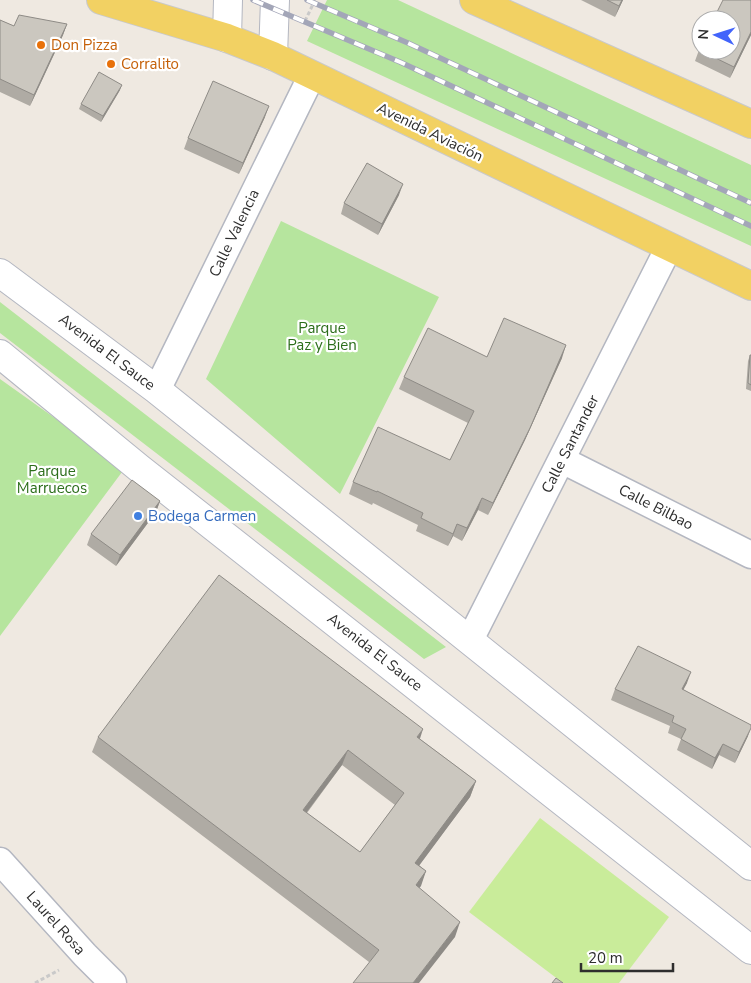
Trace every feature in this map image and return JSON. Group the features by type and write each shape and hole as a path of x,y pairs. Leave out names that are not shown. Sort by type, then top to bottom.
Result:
{"main road":[{"name":"Avenida Aviación","path":"101,0 227,38 273,56 751,286"},
{"path":"491,3 751,124"}],"street":[{"path":"227,38 228,0"},
{"path":"273,56 275,0"},
{"name":"Calle Valencia","path":"157,390 312,76"},
{"name":"Calle Santander","path":"470,640 669,247"},
{"name":"Avenida El Sauce","path":"0,273 157,390 751,866"},
{"name":"Avenida El Sauce","path":"0,354 140,468 751,950"},
{"name":"Calle Bilbao","path":"562,460 751,555"},
{"name":"Laurel Rosa","path":"0,861 85,955 113,983"}],"green space":[{"path":"327,0 398,0 751,165 751,246 307,41"},
{"name":"Parque Paz y Bien","path":"281,221 439,297 340,494 206,379"},
{"path":"0,302 446,647 424,659 0,333"},
{"name":"Parque Marruecos","path":"0,379 125,468 0,636"},
{"path":"540,818 669,917 619,983 563,983 469,912"}],"building":[{"path":"607,0 622,0 619,6"},
{"path":"723,0 751,0 751,32 741,53 741,10 718,10"},
{"path":"19,15 67,24 34,95 0,79 0,20 14,26"},
{"path":"720,60 737,60 734,67"},
{"path":"99,72 122,85 103,116 81,104"},
{"path":"213,81 269,106 243,163 188,138"},
{"path":"367,163 403,184 382,224 344,203"},
{"path":"504,318 566,345 530,428 493,503 482,498 467,528 457,524 453,534 421,518 423,513 353,482 378,427 450,460 474,411 404,377 428,328 487,357"},
{"path":"751,355 751,385 748,383"},
{"path":"132,480 160,501 120,555 91,534"},
{"path":"219,575 423,729 417,737 476,781 415,863 426,871 416,885 460,922 413,983 353,983 379,950 98,737","holes":["348,750 404,793 360,852 303,810"]},
{"path":"638,646 691,672 682,689 751,725 739,752 723,744 715,758 681,739 686,729 672,722 674,716 615,689"},
{"path":"556,978 563,983 552,983"}],"railway":[{"path":"253,0 400,62 751,226"},
{"path":"307,0 408,43 751,203"}],"place":[{"name":"Don Pizza","path":"41,45"},
{"name":"Corralito","path":"111,64"},
{"name":"Bodega Carmen","path":"138,516"}]}
